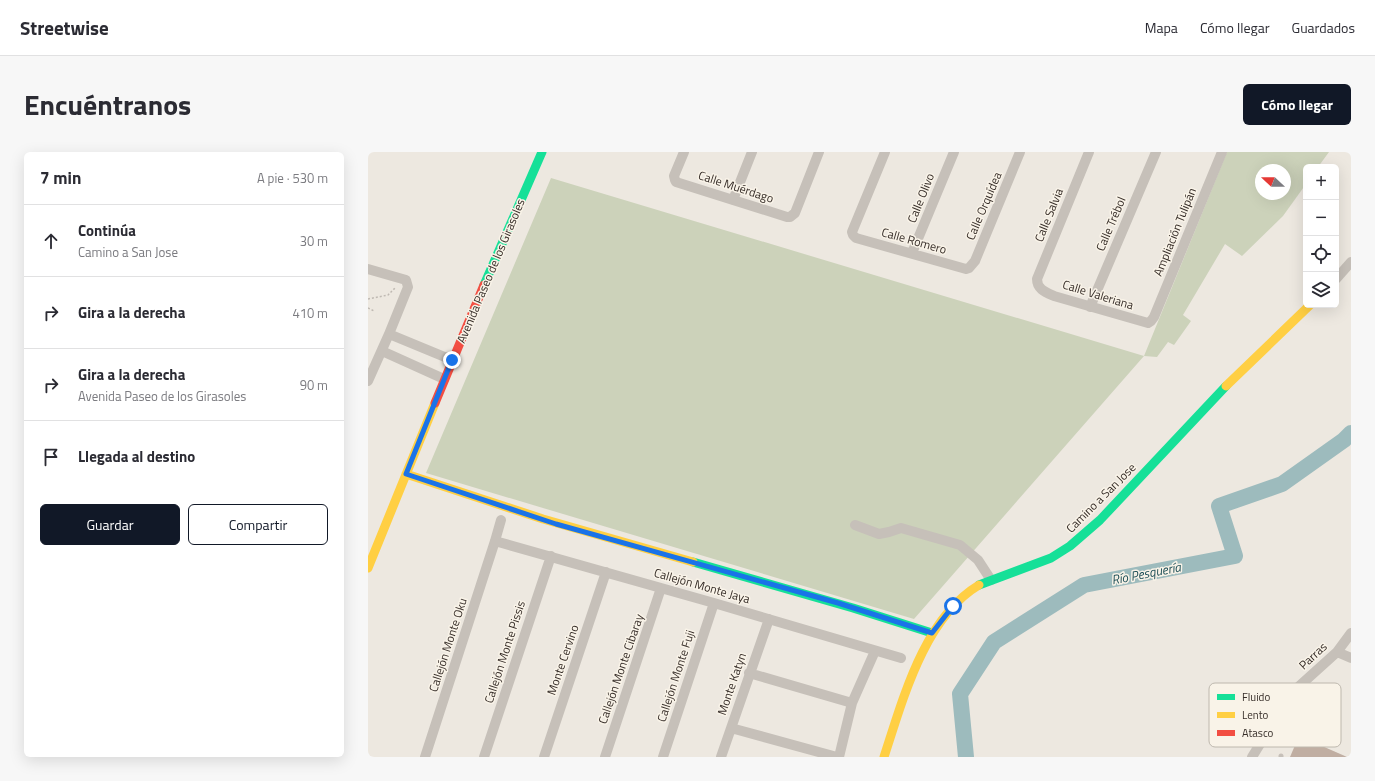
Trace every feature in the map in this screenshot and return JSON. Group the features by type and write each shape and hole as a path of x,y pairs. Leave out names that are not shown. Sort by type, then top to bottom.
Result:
{"street":[{"name":"Avenida Paseo de los Girasoles","path":"368,568 444,379 542,152"},
{"name":"Calle Muérdago","path":"684,152 674,176 674,180 676,182 790,217 795,213 819,152"},
{"path":"733,200 752,152"},
{"name":"Calle Romero","path":"885,152 853,229 853,235 856,238 963,269 969,268"},
{"name":"Calle Olivo","path":"912,253 954,152"},
{"name":"Calle Orquídea","path":"969,268 974,261 1020,152"},
{"name":"Calle Salvia","path":"1039,287 1037,279 1088,152"},
{"name":"Calle Trébol","path":"1090,307 1156,152"},
{"name":"Ampliación Tulipán","path":"1151,321 1154,317 1222,152"},
{"path":"1339,276 1351,262"},
{"path":"368,269 406,280 408,287 368,381"},
{"name":"Calle Valeriana","path":"1039,287 1046,293 1090,307 1148,323 1151,321"},
{"name":"Camino a San Jose","path":"884,757 904,692 932,633 953,606 968,592 992,580 1051,558 1070,546 1100,520 1223,388 1307,308"},
{"path":"389,334 452,360"},
{"path":"382,351 444,379"},
{"path":"406,474 574,529 838,603 932,633"},
{"name":"Callejón Monte Oku","path":"425,757 501,520"},
{"path":"855,525 879,534 901,528 960,545 978,560 992,580"},
{"name":"Callejón Monte Jaya","path":"495,541 769,618 901,658"},
{"name":"Callejón Monte Pissis","path":"484,757 551,556"},
{"name":"Monte Cervino","path":"544,757 606,572"},
{"name":"Callejón Monte Cibaray","path":"605,757 661,588"},
{"name":"Callejón Monte Fuji","path":"663,757 714,603"},
{"name":"Monte Katyn","path":"721,757 769,618"},
{"name":"Parras","path":"1303,683 1337,652 1351,633"},
{"path":"731,728 838,757 852,703 875,651"},
{"path":"1337,652 1351,658"},
{"path":"750,673 852,703"},
{"name":"Parras","path":"1252,757 1258,747"}],"path":[{"path":"368,299 388,295 398,285"},
{"path":"368,308 374,311"}],"green space":[{"path":"1227,152 1329,152 1320,164 1303,164 1303,188 1283,216 1242,256 1225,244 1183,315 1191,321 1174,345 1168,342 1157,357 1144,356"},
{"path":"551,178 1144,356 914,619 426,473"}],"building":[{"path":"1294,747 1324,747 1347,757 1290,757"}],"waterway":[{"name":"Río Pesquería","path":"966,757 960,694 994,642 1084,585 1235,556 1219,506 1282,484 1344,440 1351,433"}],"traffic: fast":[{"path":"484,285 542,152"},
{"path":"979,585 1051,558 1070,546 1100,520 1226,386"},
{"path":"693,562 853,608 932,633"}],"traffic: slow":[{"path":"1226,386 1307,308"},
{"path":"368,568 435,403"},
{"path":"406,474 543,519 693,562"},
{"path":"884,757 908,686 930,639 944,618 960,599 979,585"}],"traffic: jam":[{"path":"435,403 484,285"}],"route":[{"path":"452,360 406,474 556,524 838,603 932,633 953,606"}]}
